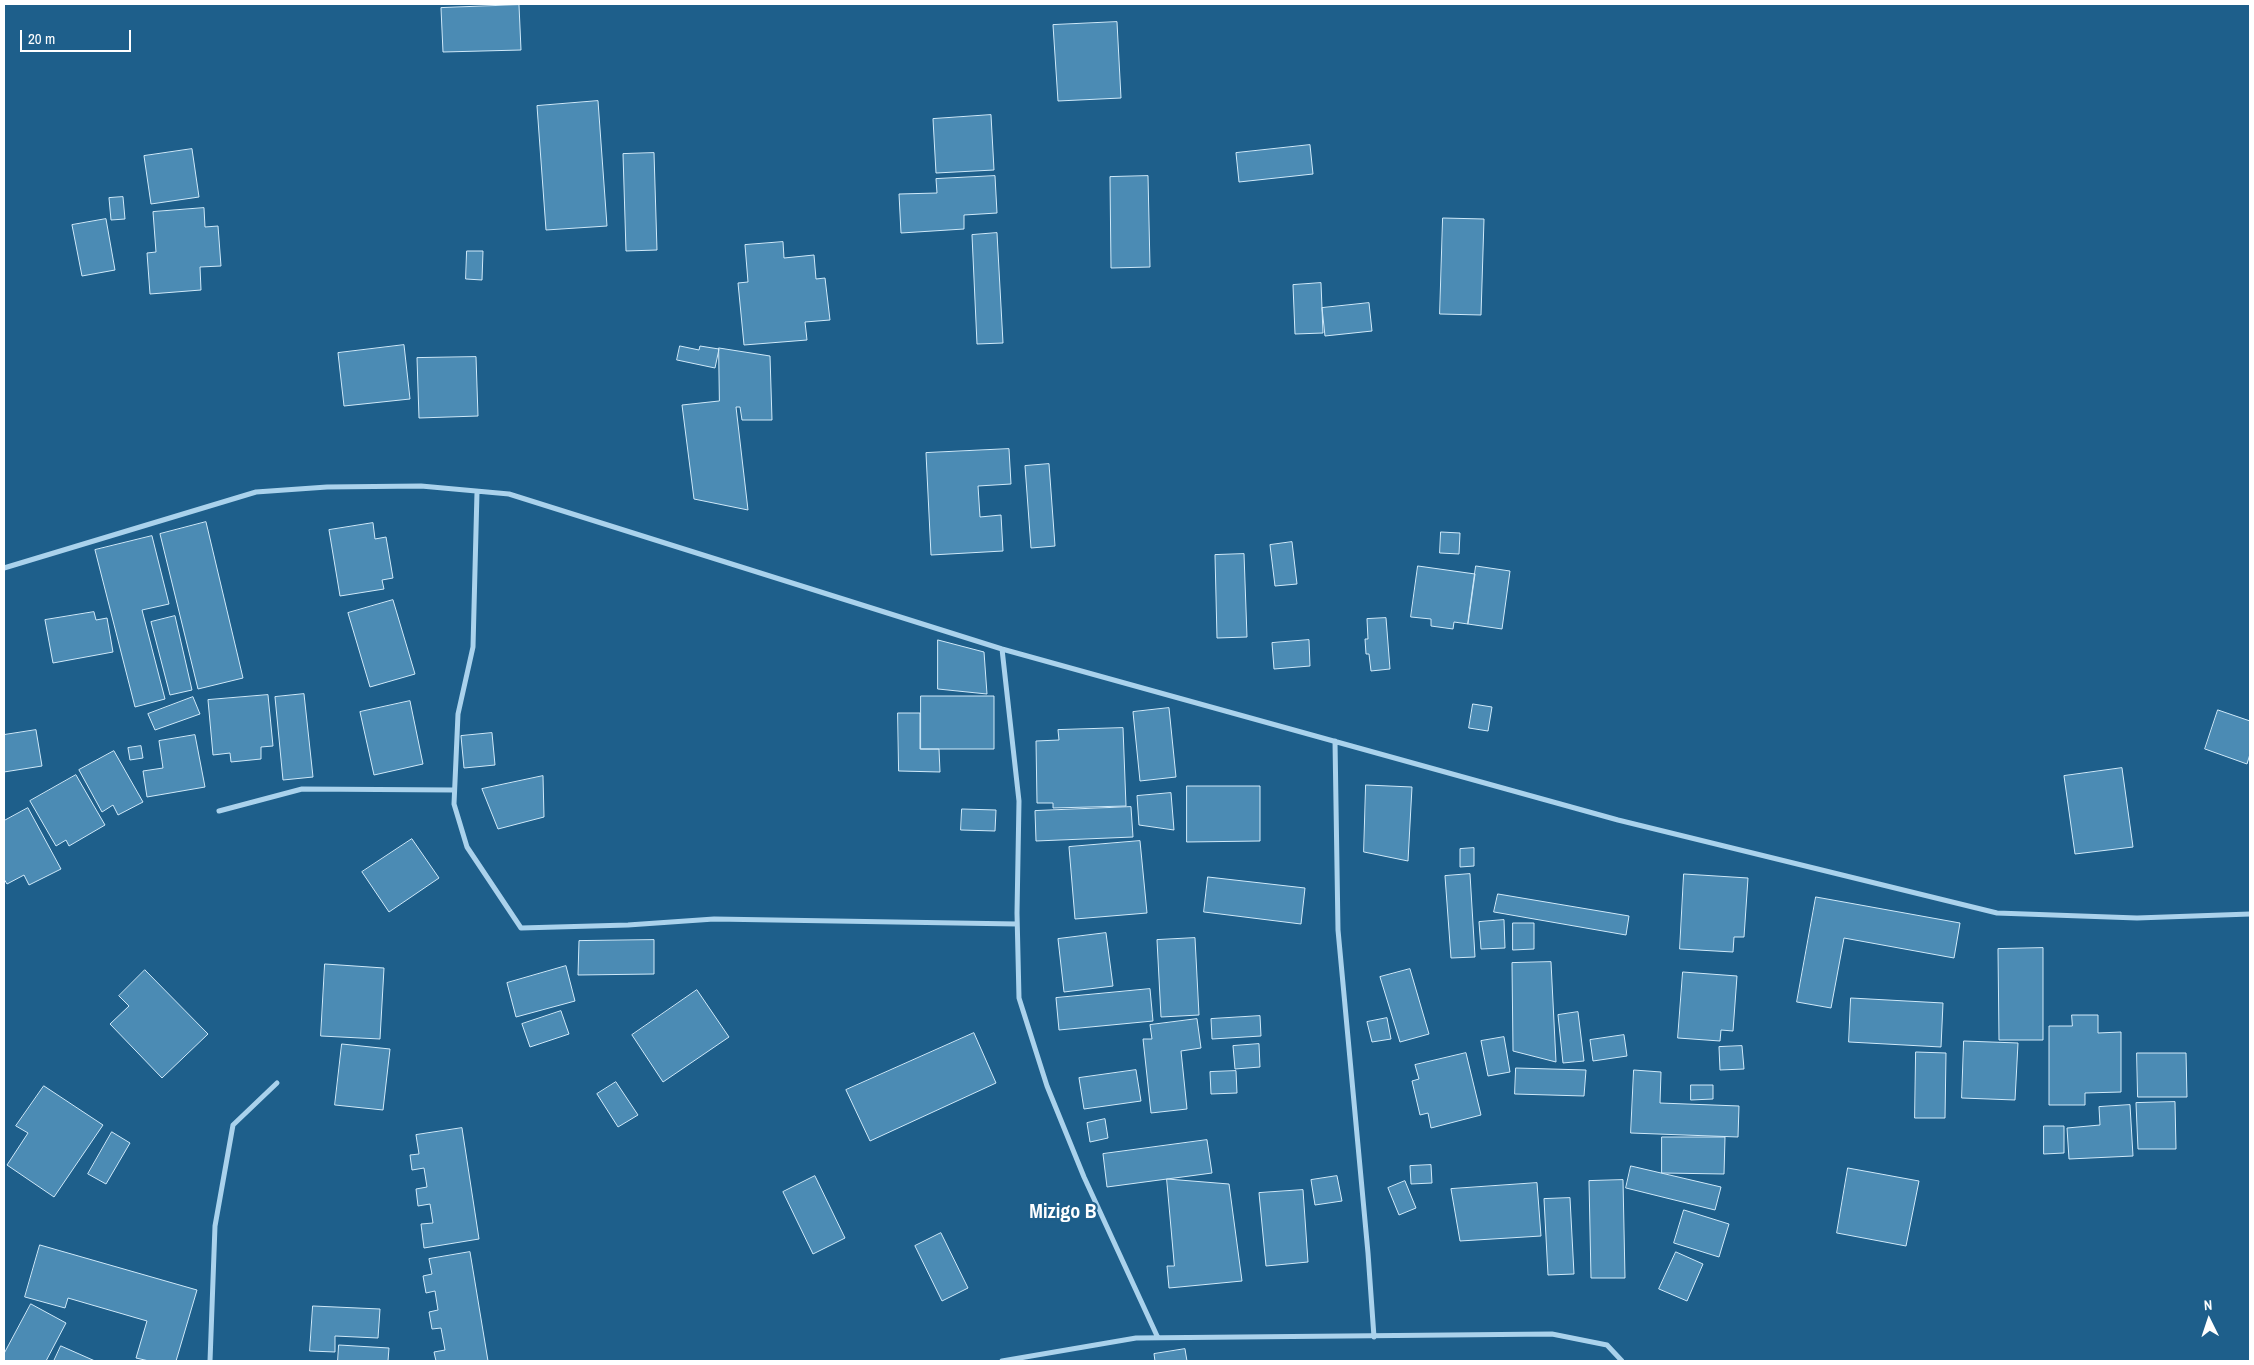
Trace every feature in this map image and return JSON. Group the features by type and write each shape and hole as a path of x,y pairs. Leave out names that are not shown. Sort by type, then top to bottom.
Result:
{"street":[{"path":"4,568 256,492 327,486 421,486 509,494 1002,650 1618,820 1997,913 2136,918 2250,914"},
{"path":"477,492 472,647 458,714 454,804 466,847 521,928 628,925 714,919 1017,924"},
{"path":"1002,650 1019,801 1017,924 1019,998 1047,1086 1084,1177 1158,1338"},
{"path":"1335,741 1338,930 1374,1337"},
{"path":"219,811 302,789 454,790"},
{"path":"210,1361 215,1226 233,1125 276,1082"},
{"path":"1002,1361 1136,1338 1552,1334 1607,1345 1622,1361"}],"building":[{"path":"519,5 521,50 443,52 441,8"},
{"path":"1117,22 1121,98 1058,101 1053,25"},
{"path":"598,101 607,226 546,230 537,106"},
{"path":"991,115 994,170 936,173 933,119"},
{"path":"1310,145 1313,174 1239,182 1236,153"},
{"path":"192,149 199,197 151,204 144,156"},
{"path":"654,153 657,250 626,251 623,154"},
{"path":"995,176 997,213 964,215 964,229 901,233 899,194 937,193 936,179"},
{"path":"1148,176 1150,267 1111,268 1110,177"},
{"path":"123,197 125,219 111,220 109,198"},
{"path":"204,208 205,227 218,226 221,266 200,267 201,290 150,294 147,253 156,252 153,212"},
{"path":"1443,218 1484,219 1481,315 1440,314"},
{"path":"106,219 115,270 82,276 72,225"},
{"path":"997,233 1003,343 977,344 972,235"},
{"path":"783,242 784,258 814,255 816,279 825,278 830,320 805,322 807,340 744,345 738,283 748,282 745,245"},
{"path":"467,251 483,251 482,280 466,279"},
{"path":"1321,283 1323,333 1295,334 1293,285"},
{"path":"1369,303 1372,331 1325,336 1322,308"},
{"path":"404,345 410,399 344,406 338,353"},
{"path":"680,346 699,350 700,346 719,349 715,368 677,360"},
{"path":"719,348 770,356 772,420 742,420 740,407 736,407 748,510 694,499 682,405 719,401"},
{"path":"476,357 478,416 419,418 417,358"},
{"path":"1009,449 1011,484 978,486 980,517 1001,515 1003,551 931,555 926,453"},
{"path":"1049,464 1055,546 1031,548 1025,466"},
{"path":"206,522 243,678 198,689 160,534"},
{"path":"373,523 375,539 386,537 393,578 382,580 384,589 340,596 329,530"},
{"path":"1441,532 1460,533 1459,554 1440,553"},
{"path":"152,536 169,604 142,610 165,699 135,707 95,550"},
{"path":"1292,542 1297,584 1275,586 1270,545"},
{"path":"1244,554 1247,637 1217,638 1215,555"},
{"path":"1418,566 1475,574 1468,624 1454,622 1453,629 1431,626 1431,619 1411,617"},
{"path":"1476,566 1510,571 1502,629 1468,624"},
{"path":"393,600 415,674 370,687 348,613"},
{"path":"94,612 96,620 107,618 113,652 53,663 45,620"},
{"path":"175,616 192,690 170,695 151,622"},
{"path":"1386,618 1390,669 1371,671 1369,654 1366,654 1365,639 1368,639 1367,619"},
{"path":"938,640 984,652 987,694 938,689"},
{"path":"1309,640 1310,666 1274,669 1272,643"},
{"path":"304,694 313,777 283,780 275,697"},
{"path":"268,695 273,746 261,747 261,759 231,762 230,753 213,755 208,700"},
{"path":"921,696 994,696 994,749 921,749"},
{"path":"193,697 200,714 155,730 148,714"},
{"path":"410,701 423,764 374,775 360,712"},
{"path":"1473,704 1492,707 1488,731 1469,728"},
{"path":"1169,708 1176,777 1140,781 1133,712"},
{"path":"2218,710 2250,721 2250,754 2247,764 2205,749"},
{"path":"898,713 920,713 920,749 939,749 940,772 899,771"},
{"path":"1123,728 1126,806 1053,808 1053,803 1037,803 1036,741 1059,740 1058,730"},
{"path":"36,730 42,766 4,772 4,735"},
{"path":"492,733 495,765 464,768 461,736"},
{"path":"195,735 205,787 147,797 143,771 163,768 159,741"},
{"path":"141,746 143,758 130,760 128,748"},
{"path":"114,751 143,802 118,815 113,805 102,812 79,770"},
{"path":"2122,768 2133,847 2075,854 2064,776"},
{"path":"76,775 105,825 69,846 66,840 56,846 30,801"},
{"path":"543,776 544,817 498,829 482,789"},
{"path":"1366,785 1412,787 1408,861 1364,852"},
{"path":"1187,786 1260,786 1260,841 1187,842"},
{"path":"1171,793 1174,830 1139,825 1137,796"},
{"path":"1131,807 1133,837 1036,841 1035,811"},
{"path":"28,808 61,869 29,885 24,875 7,884 4,879 4,821"},
{"path":"962,809 996,810 995,831 961,830"},
{"path":"412,839 439,878 389,912 362,872"},
{"path":"1140,841 1147,913 1075,919 1069,847"},
{"path":"1474,848 1474,866 1460,867 1460,849"},
{"path":"1470,874 1475,957 1451,958 1445,876"},
{"path":"1684,874 1748,878 1744,937 1734,937 1733,952 1680,949"},
{"path":"1208,877 1305,888 1301,924 1204,912"},
{"path":"1498,894 1629,916 1626,935 1494,912"},
{"path":"1816,897 1960,923 1954,958 1844,938 1831,1008 1797,1002"},
{"path":"1504,920 1505,948 1481,949 1479,922"},
{"path":"1513,923 1534,923 1534,949 1513,950"},
{"path":"1106,933 1113,986 1064,992 1058,939"},
{"path":"1195,938 1199,1015 1161,1017 1157,940"},
{"path":"654,940 654,974 578,975 579,941"},
{"path":"2043,948 2043,1040 1999,1040 1998,949"},
{"path":"1551,962 1556,1062 1513,1051 1512,963"},
{"path":"325,964 384,968 380,1039 321,1036"},
{"path":"566,966 575,1001 516,1017 507,983"},
{"path":"1410,969 1429,1034 1400,1042 1380,977"},
{"path":"145,970 208,1034 162,1078 110,1024 129,1006 119,996"},
{"path":"1683,972 1737,976 1733,1031 1721,1030 1720,1041 1678,1038"},
{"path":"1150,989 1153,1021 1059,1030 1056,998"},
{"path":"697,990 729,1037 663,1082 632,1035"},
{"path":"1851,998 1943,1003 1941,1047 1849,1042"},
{"path":"561,1011 569,1034 530,1047 522,1024"},
{"path":"1578,1012 1584,1061 1563,1063 1558,1015"},
{"path":"2072,1015 2098,1015 2098,1033 2121,1032 2121,1092 2085,1093 2085,1105 2049,1105 2049,1026 2072,1026"},
{"path":"1260,1016 1261,1036 1212,1039 1211,1019"},
{"path":"1387,1018 1391,1039 1372,1042 1367,1022"},
{"path":"1197,1019 1201,1048 1181,1051 1187,1109 1151,1113 1143,1039 1152,1039 1150,1025"},
{"path":"974,1033 996,1083 870,1141 846,1090"},
{"path":"1624,1035 1627,1056 1593,1061 1590,1040"},
{"path":"1504,1037 1510,1072 1488,1076 1481,1041"},
{"path":"1964,1041 2018,1043 2015,1100 1962,1098"},
{"path":"342,1044 390,1049 383,1110 335,1105"},
{"path":"1259,1044 1260,1067 1235,1069 1233,1046"},
{"path":"1742,1046 1744,1069 1720,1070 1719,1047"},
{"path":"1916,1052 1946,1053 1945,1118 1915,1118"},
{"path":"1466,1053 1481,1115 1431,1128 1428,1113 1420,1115 1412,1081 1419,1079 1415,1065"},
{"path":"2137,1053 2186,1053 2187,1097 2138,1097"},
{"path":"1516,1068 1586,1070 1584,1096 1515,1094"},
{"path":"1136,1070 1141,1101 1084,1109 1079,1078"},
{"path":"1634,1070 1661,1072 1660,1103 1739,1106 1738,1137 1631,1133"},
{"path":"1236,1071 1237,1093 1211,1094 1210,1072"},
{"path":"616,1082 638,1115 618,1127 597,1094"},
{"path":"1691,1085 1713,1085 1713,1099 1691,1100"},
{"path":"44,1086 103,1125 54,1197 7,1165 28,1133 16,1126"},
{"path":"2175,1102 2176,1149 2138,1149 2136,1103"},
{"path":"2130,1105 2133,1156 2069,1159 2067,1128 2100,1125 2099,1107"},
{"path":"1105,1119 1108,1138 1090,1142 1087,1123"},
{"path":"2044,1126 2064,1126 2064,1153 2044,1154"},
{"path":"462,1128 479,1239 424,1248 421,1224 433,1223 430,1204 418,1206 416,1189 427,1187 424,1168 412,1170 410,1155 419,1154 416,1135"},
{"path":"112,1132 130,1143 106,1184 88,1174"},
{"path":"1662,1137 1725,1137 1724,1174 1662,1173"},
{"path":"1207,1140 1212,1173 1107,1187 1103,1154"},
{"path":"1431,1165 1432,1183 1411,1184 1410,1166"},
{"path":"1631,1166 1721,1187 1715,1210 1626,1188"},
{"path":"1848,1168 1919,1181 1906,1246 1837,1233"},
{"path":"815,1176 845,1238 813,1254 783,1192"},
{"path":"1337,1176 1342,1201 1315,1205 1311,1180"},
{"path":"1167,1179 1229,1184 1242,1281 1169,1288 1167,1266 1174,1266"},
{"path":"1623,1180 1625,1278 1591,1278 1589,1181"},
{"path":"1405,1181 1416,1208 1399,1215 1388,1188"},
{"path":"1537,1183 1541,1236 1460,1241 1451,1189"},
{"path":"1303,1190 1308,1262 1266,1266 1259,1193"},
{"path":"1570,1198 1574,1274 1548,1275 1544,1199"},
{"path":"1684,1210 1729,1224 1719,1257 1674,1243"},
{"path":"941,1233 968,1288 942,1301 915,1246"},
{"path":"40,1245 197,1290 176,1361 149,1361 136,1358 147,1321 68,1298 65,1308 25,1297"},
{"path":"470,1252 488,1361 436,1361 434,1352 445,1350 441,1328 432,1329 429,1312 438,1310 435,1291 426,1293 423,1276 432,1274 429,1259"},
{"path":"1676,1252 1703,1264 1687,1301 1659,1289"},
{"path":"31,1304 66,1323 46,1361 4,1361 4,1354"},
{"path":"313,1306 380,1309 378,1338 335,1336 335,1352 310,1351"},
{"path":"339,1345 389,1348 388,1361 338,1361"},
{"path":"61,1346 95,1361 54,1361"},
{"path":"1185,1349 1187,1361 1155,1361 1154,1354"}],"district":[{"name":"Mizigo B","path":"1063,1213"}]}
